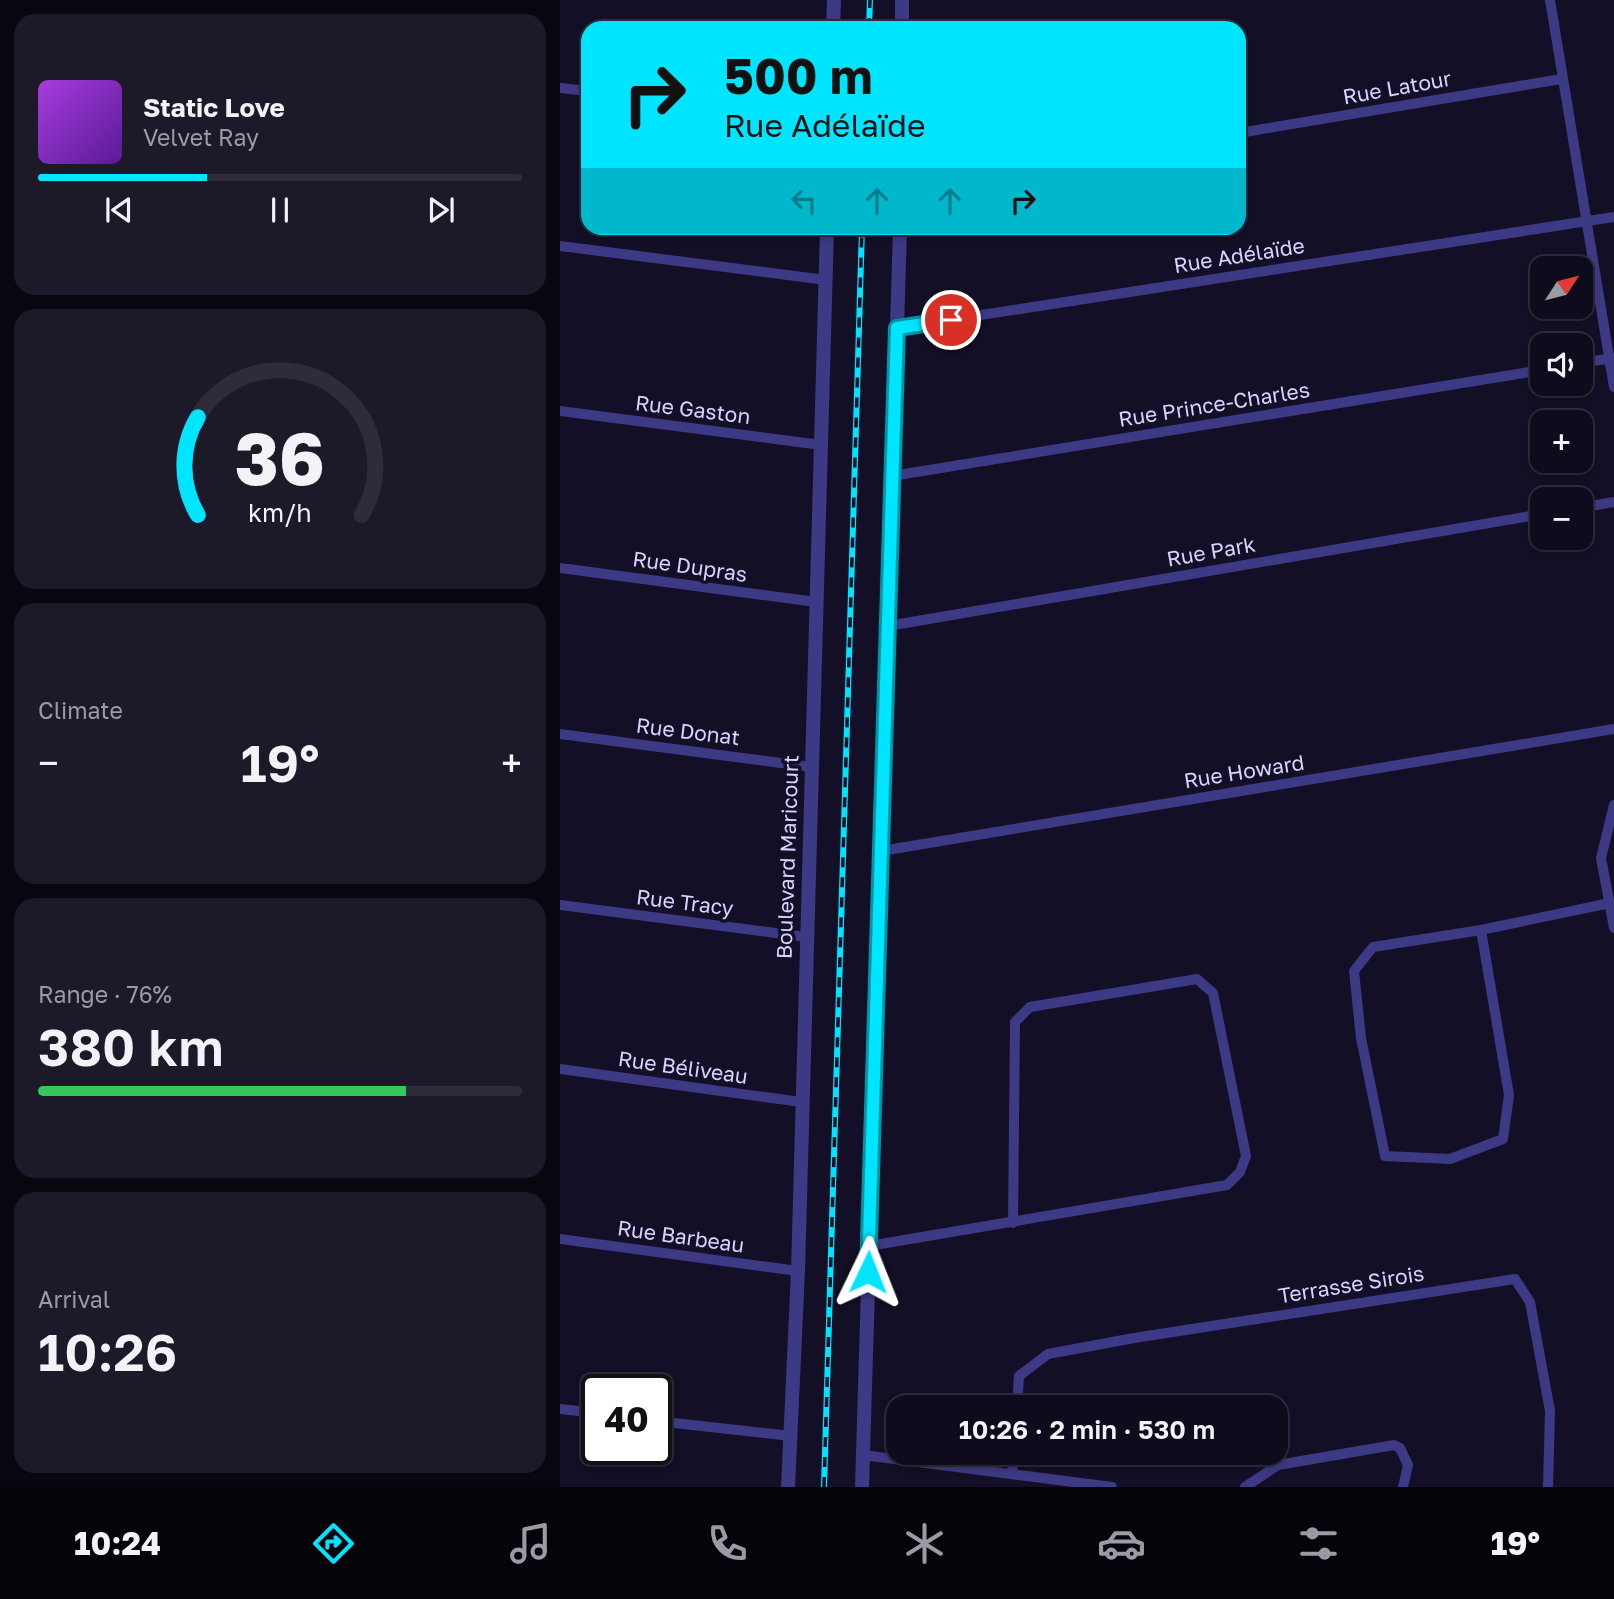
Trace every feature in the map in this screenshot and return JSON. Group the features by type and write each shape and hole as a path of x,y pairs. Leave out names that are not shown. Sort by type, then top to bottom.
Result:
{"street":[{"path":"833,21 834,0"},
{"path":"902,0 902,21"},
{"path":"1550,0 1561,79 1612,358 1614,387"},
{"name":"Rue Latour","path":"1246,132 1561,79"},
{"path":"560,88 581,90"},
{"name":"Rue Adélaïde","path":"897,328 1614,217"},
{"name":"Boulevard Maricourt","path":"788,1487 798,1271 827,235"},
{"path":"862,1487 900,235"},
{"path":"560,246 825,280"},
{"path":"1593,361 1612,358"},
{"name":"Rue Prince-Charles","path":"892,476 1530,372"},
{"name":"Rue Gaston","path":"560,411 821,445"},
{"path":"1593,506 1614,502"},
{"name":"Rue Park","path":"888,626 1530,516"},
{"name":"Rue Dupras","path":"560,568 816,602"},
{"name":"Rue Howard","path":"881,851 1614,729"},
{"name":"Rue Donat","path":"560,734 811,767"},
{"path":"1614,805 1601,858 1614,928"},
{"path":"1480,930 1509,1095 1503,1139 1450,1160 1385,1156 1361,1038 1354,971 1373,947 1480,930 1610,904"},
{"name":"Rue Tracy","path":"560,905 806,937"},
{"path":"869,1246 1013,1223 1227,1185 1240,1172 1246,1156 1213,993 1197,979 1030,1007 1015,1023 1013,1223"},
{"name":"Rue Béliveau","path":"560,1069 801,1102"},
{"name":"Rue Barbeau","path":"560,1239 798,1271"},
{"name":"Terrasse Sirois","path":"1018,1395 1019,1376 1048,1354 1200,1327 1516,1279 1530,1302 1549,1411 1548,1487"},
{"path":"560,1409 581,1411"},
{"path":"672,1422 791,1436"},
{"path":"1245,1487 1278,1465 1394,1445 1400,1448 1408,1465 1403,1487"},
{"path":"863,1455 1112,1487"},
{"path":"1012,1475 1013,1465"}],"railway":[{"path":"869,21 870,0"},
{"path":"824,1487 862,235"}],"route":[{"path":"868,1272 897,328 951,320"}]}
